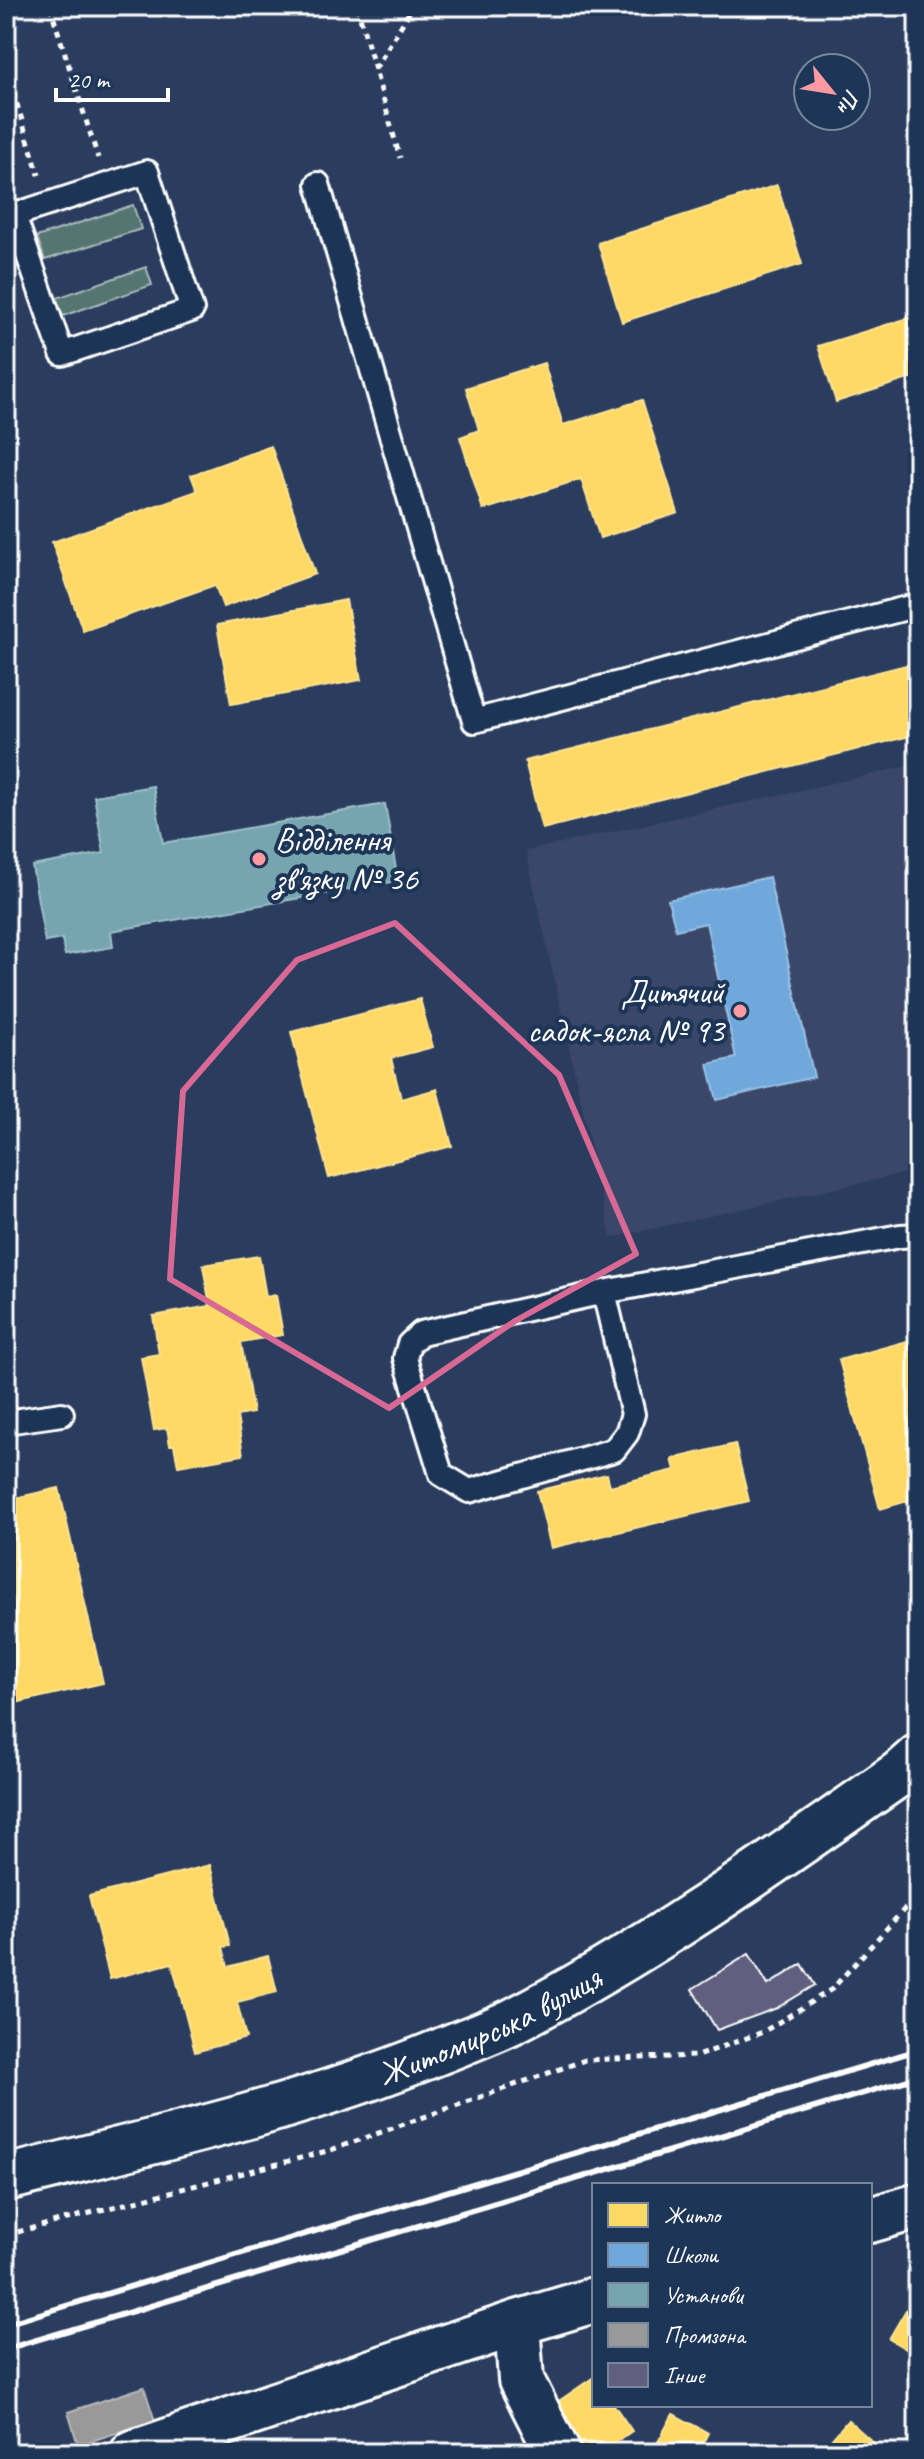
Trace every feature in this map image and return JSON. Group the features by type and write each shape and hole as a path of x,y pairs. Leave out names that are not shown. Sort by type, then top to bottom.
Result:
{"street":[{"name":"Житомирська вулиця","path":"6,2178 270,2112 392,2071 512,2022 738,1887 900,1773 918,1757"},
{"path":"890,2214 918,2243"},
{"path":"133,2453 592,2301"},
{"path":"517,2323 521,2380 558,2453"}],"lane":[{"path":"147,172 192,310 62,354 14,215 48,205 147,172"},
{"path":"318,184 474,721 918,605"},
{"path":"604,1292 633,1414 627,1433 614,1450 469,1491 441,1474 405,1358 409,1344 421,1333 604,1292 918,1235"},
{"path":"6,1422 62,1414"}],"path":[{"path":"50,6 106,185"},
{"path":"357,6 400,158"},
{"path":"375,70 413,6"},
{"path":"6,69 48,205"},
{"path":"6,2235 331,2150 585,2060 697,2056 763,2032 832,1989 918,1894"}],"highlighted area":[{"path":"395,923 559,1075 636,1254 515,1321 389,1408 170,1279 183,1091 297,960"}],"shaded area":[{"name":"Дитячий садок-ясла № 93","path":"914,765 918,781 918,1170 611,1238 526,851"}],"green space":[{"path":"133,205 141,229 45,260 37,237"},
{"path":"146,267 152,285 60,317 54,299"}],"building: Житло":[{"path":"777,185 802,264 622,322 598,243"},
{"path":"918,315 918,376 836,402 818,346"},
{"path":"544,363 563,425 642,400 678,513 600,538 581,479 483,510 460,437 479,430 466,388"},
{"path":"271,446 315,574 223,607 215,585 83,631 52,542 197,491 191,475"},
{"path":"346,600 361,680 231,704 217,625"},
{"path":"918,662 918,734 542,829 525,761"},
{"path":"420,999 433,1047 391,1058 401,1099 437,1089 452,1146 329,1178 291,1032"},
{"path":"259,1256 266,1297 276,1295 283,1335 241,1342 253,1413 237,1416 243,1455 178,1466 167,1428 154,1430 141,1357 159,1354 153,1316 210,1306 203,1265"},
{"path":"918,1338 918,1498 880,1509 839,1360"},
{"path":"735,1444 749,1501 551,1548 537,1491 607,1474 610,1486 675,1470 672,1459"},
{"path":"59,1488 103,1683 15,1703 6,1661 6,1500"},
{"path":"210,1865 230,1946 223,1947 228,1967 268,1956 277,1992 237,2002 246,2038 195,2052 172,1963 110,1979 89,1896"},
{"path":"918,2292 918,2356 889,2339"},
{"path":"592,2378 592,2407 615,2407 632,2431 600,2453 586,2453 553,2405"},
{"path":"673,2414 708,2433 698,2453 652,2453"},
{"path":"848,2420 882,2450 880,2453 820,2453"}],"building: Школи":[{"path":"769,877 814,1077 717,1100 708,1064 736,1058 706,923 676,930 668,900"}],"building: Установи":[{"path":"153,786 163,843 385,804 398,881 111,931 113,947 65,955 62,939 45,942 32,866 104,853 94,796"}],"building: Промзона":[{"path":"144,2387 155,2421 78,2445 68,2412"}],"building: Інше":[{"path":"749,1954 768,1985 802,1964 815,1985 777,2008 717,2030 692,1989"}],"railway":[{"path":"6,2324 918,2050"},
{"path":"6,2349 918,2077"}],"place":[{"name":"Відділення зв'язку № 36","path":"259,859"},
{"name":"Дитячий садок-ясла № 93","path":"740,1011"}]}
